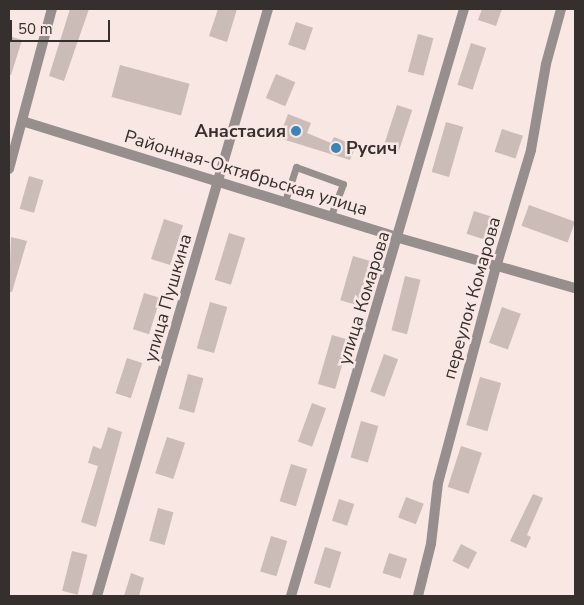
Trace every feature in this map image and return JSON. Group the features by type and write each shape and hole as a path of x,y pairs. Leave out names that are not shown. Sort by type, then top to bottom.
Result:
{"street":[{"path":"9,169 52,9"},
{"name":"улица Пушкина","path":"97,596 268,9"},
{"name":"улица Комарова","path":"291,596 399,238 464,9"},
{"name":"переулок Комарова","path":"418,596 431,544 438,483 496,267 531,150 546,64 560,9"},
{"name":"Районная-Октябрьская улица","path":"22,121 399,238 575,288"}],"lane":[{"path":"284,201 296,167 343,184 332,216"}],"building":[{"path":"70,9 89,9 64,81 49,76"},
{"path":"218,9 237,9 227,42 209,36"},
{"path":"482,9 502,9 496,26 478,20"},
{"path":"296,22 313,28 305,51 288,45"},
{"path":"418,34 433,38 423,76 408,72"},
{"path":"9,36 22,40 11,75 9,75"},
{"path":"471,43 486,48 473,90 457,85"},
{"path":"120,65 190,84 181,116 111,97"},
{"path":"276,74 295,82 285,106 266,98"},
{"path":"397,105 412,110 398,153 383,148"},
{"path":"288,114 311,123 307,133 331,143 334,137 356,146 350,160 279,138"},
{"path":"446,122 463,127 449,177 432,172"},
{"path":"502,129 523,136 516,159 495,152"},
{"path":"29,176 43,180 34,213 20,209"},
{"path":"529,205 575,222 568,242 521,226"},
{"path":"474,211 495,218 488,241 467,234"},
{"path":"164,219 183,225 170,265 151,259"},
{"path":"229,233 245,238 231,285 215,280"},
{"path":"11,237 27,241 12,292 9,292"},
{"path":"353,256 370,261 358,305 340,300"},
{"path":"405,276 421,280 407,334 391,330"},
{"path":"144,293 160,298 149,334 133,329"},
{"path":"210,302 227,307 214,353 197,348"},
{"path":"502,307 521,314 508,350 489,343"},
{"path":"332,335 349,340 335,389 318,384"},
{"path":"384,354 398,359 384,397 370,392"},
{"path":"127,358 142,363 131,398 116,393"},
{"path":"188,374 203,378 194,413 179,409"},
{"path":"480,377 501,383 487,431 466,425"},
{"path":"312,403 326,408 312,447 298,442"},
{"path":"361,421 378,426 368,462 351,458"},
{"path":"108,427 122,432 96,527 81,522 98,466 88,463 93,446 101,449"},
{"path":"167,437 185,443 173,479 155,473"},
{"path":"461,446 482,453 469,494 448,487"},
{"path":"291,464 307,469 296,506 280,501"},
{"path":"533,494 543,498 527,535 531,537 526,548 510,541"},
{"path":"406,497 424,504 416,524 398,518"},
{"path":"339,499 354,504 347,526 332,521"},
{"path":"158,508 173,512 165,545 149,541"},
{"path":"271,536 287,541 276,576 260,571"},
{"path":"461,544 477,552 468,569 452,561"},
{"path":"325,547 341,552 330,588 314,583"},
{"path":"72,551 88,555 78,595 62,591"},
{"path":"389,553 407,559 401,579 383,573"},
{"path":"131,573 144,578 139,596 124,596"}],"place":[{"name":"Анастасия","path":"296,131"},
{"name":"Русич","path":"336,148"}]}
